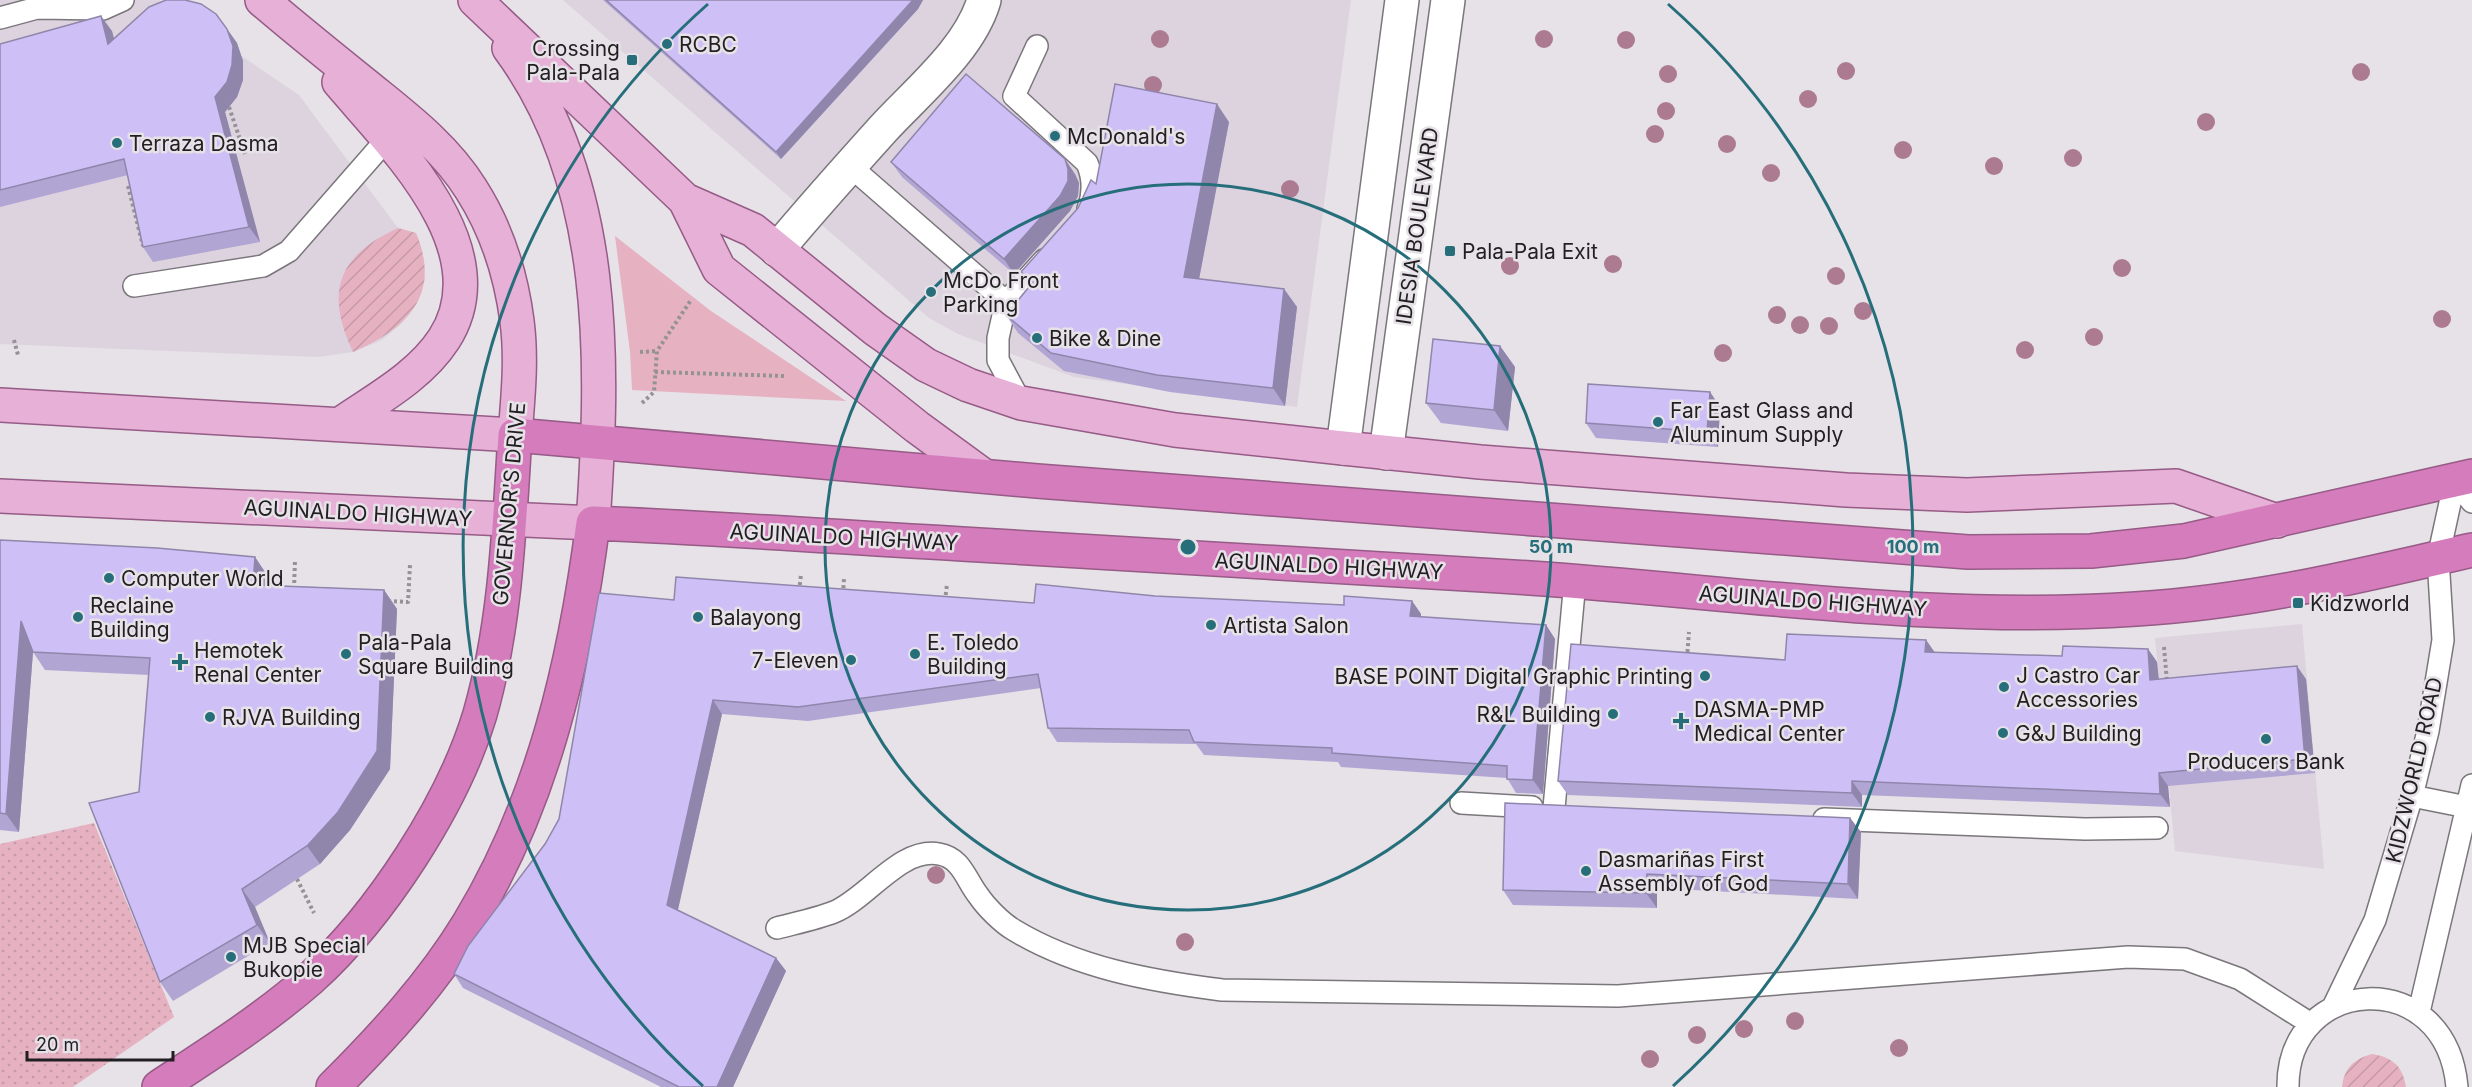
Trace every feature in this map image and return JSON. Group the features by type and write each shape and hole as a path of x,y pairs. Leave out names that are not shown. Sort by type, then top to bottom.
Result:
{"highway":[{"path":"515,435 984,476 1968,552 2091,551 2139,547 2184,541 2277,521 2466,486"},
{"name":"GOVERNOR'S DRIVE","path":"159,1087 240,1034 310,978 369,915 418,843 443,800 479,715 496,641 510,520 515,435"},
{"path":"333,1087 405,1010 451,949 469,923 510,843 543,760 565,687 583,601 593,523"},
{"name":"AGUINALDO HIGHWAY","path":"593,523 1575,581 1756,599 1941,610 2085,612 2139,609 2263,595 2314,587 2472,550"}],"main road":[{"path":"262,0 293,27 396,129 421,181 448,229 457,258 457,306 444,339 400,383 342,423"},
{"path":"470,0 514,56 529,81 558,141 584,225 597,312 600,352 599,442 593,523"},
{"path":"475,0 685,200 753,230 875,329 926,365 968,386 1020,403 1175,430 1386,453 1690,478 1917,494 2010,494 2176,486 2277,521"},
{"name":"GOVERNOR'S DRIVE","path":"396,129 441,150 471,188 487,217 512,290 519,350 515,435"},
{"path":"685,200 718,269 910,421 984,476"},
{"path":"0,405 342,423 515,435"},
{"name":"AGUINALDO HIGHWAY","path":"0,496 593,523"}],"street":[{"path":"777,250 958,48 977,21 984,0"},
{"path":"1343,448 1402,0"},
{"name":"IDESIA BOULEVARD","path":"1386,453 1449,0"}],"lane":[{"path":"0,18 34,4 103,9 123,0"},
{"path":"1037,46 1014,96 1088,163 1092,173 1093,192 1087,210 1076,225"},
{"path":"134,286 263,266 288,250 396,129"},
{"path":"850,166 1006,302"},
{"path":"1020,403 998,360 998,338 1006,302 1061,242"},
{"name":"KIDZWORLD ROAD","path":"2333,1007 2375,920 2412,796 2428,731 2443,640 2438,558 2466,486"},
{"path":"1554,808 1575,581"},
{"path":"2419,1012 2472,785"},
{"path":"2412,796 2467,807"},
{"path":"1461,803 1578,808"},
{"path":"1802,818 2085,829 2157,828"},
{"path":"777,928 836,911 881,880 905,859 939,854 962,867 978,896 1012,930 1092,965 1160,982 1212,989 1618,996 2128,957 2185,959 2240,979 2311,1024"},
{"path":"2288,1087 2288,1072 2295,1046 2311,1024 2333,1007 2354,1000 2377,998 2399,1002 2419,1012 2440,1032 2453,1058 2457,1087"}],"path":[{"path":"229,107 244,154"},
{"path":"128,186 144,249"},
{"path":"654,392 657,351 687,305"},
{"path":"14,340 18,355"},
{"path":"655,372 789,376"},
{"path":"293,596 295,560"},
{"path":"798,600 802,565"},
{"path":"385,601 408,602 410,566"},
{"path":"843,603 845,574"},
{"path":"945,610 948,579"},
{"path":"1687,666 1689,624"},
{"path":"2163,639 2168,685"},
{"path":"297,879 318,922"}],"shaded area":[{"path":"0,0 159,0 299,95 398,228 416,233 422,249 425,280 413,309 402,323 382,340 353,352 318,357 0,344"},
{"path":"563,0 1351,0 1297,407 1074,377 958,334 929,318"},
{"path":"398,228 416,233 423,255 425,275 422,292 404,321 372,343 353,352 344,331 340,311 339,294 342,278 361,251"},
{"path":"615,236 711,311 846,401 632,390 630,352"},
{"path":"2302,624 2324,869 2175,851 2155,638"},
{"path":"94,823 174,1017 73,1087 0,1087 0,844"},
{"path":"2372,1054 2391,1060 2402,1073 2406,1087 2342,1087 2351,1065"}],"building":[{"name":"Terraza Dasma","path":"166,0 185,0 201,4 216,14 227,29 233,46 232,65 227,82 215,97 249,227 143,247 124,159 0,190 0,44 101,16 108,44 149,7"},
{"path":"606,0 913,0 776,152"},
{"path":"966,74 1065,159 1068,169 1068,181 1060,196 1004,259 891,162"},
{"path":"1115,84 1217,104 1184,277 1284,289 1273,388 1157,375 1051,353 1006,315 1033,282 1021,272 1078,208 1091,180 1096,184"},
{"path":"1433,339 1500,346 1494,410 1426,403"},
{"path":"1588,384 1710,392 1707,432 1586,423"},
{"path":"0,540 157,548 255,557 253,585 384,590 377,751 338,812 307,846 242,889 257,925 160,982 89,803 139,792 150,658 33,652 21,621 6,814 0,813"},
{"path":"676,577 1034,603 1036,584 1155,596 1344,605 1344,596 1412,601 1410,616 1546,625 1533,780 1507,779 1507,766 1332,753 1332,748 1194,742 1189,730 1048,728 1038,674 798,707 713,700 667,905 776,958 717,1087 679,1087 454,974 468,946 545,844 559,819 599,593 674,600"},
{"path":"1787,634 1926,640 1925,652 2062,656 2063,646 2148,649 2150,680 2297,666 2305,759 2159,773 2160,794 1852,781 1852,793 1558,781 1571,644 1785,660"},
{"path":"1505,803 1850,818 1848,884 1647,874 1646,893 1503,890"}],"place":[{"name":"RCBC","path":"667,44"},
{"name":"Crossing Pala-Pala","path":"632,60"},
{"name":"McDonald's","path":"1055,136"},
{"name":"Terraza Dasma","path":"117,143"},
{"name":"Pala-Pala Exit","path":"1450,251"},
{"name":"McDo Front Parking","path":"931,292"},
{"name":"Bike & Dine","path":"1037,338"},
{"name":"Far East Glass and Aluminum Supply","path":"1658,422"},
{"name":"Computer World","path":"109,578"},
{"name":"Kidzworld","path":"2298,603"},
{"name":"Reclaine Building","path":"78,617"},
{"name":"Balayong","path":"698,617"},
{"name":"Artista Salon","path":"1211,625"},
{"name":"Pala-Pala Square Building","path":"346,654"},
{"name":"E. Toledo Building","path":"915,654"},
{"name":"7-Eleven","path":"851,660"},
{"name":"Hemotek Renal Center","path":"180,662"},
{"name":"BASE POINT Digital Graphic Printing","path":"1705,676"},
{"name":"J Castro Car Accessories","path":"2004,687"},
{"name":"R&L Building","path":"1613,714"},
{"name":"RJVA Building","path":"210,717"},
{"name":"DASMA-PMP Medical Center","path":"1681,721"},
{"name":"G&J Building","path":"2003,733"},
{"name":"Producers Bank","path":"2266,739"},
{"name":"Dasmariñas First Assembly of God","path":"1586,871"},
{"name":"MJB Special Bukopie","path":"231,957"}]}
